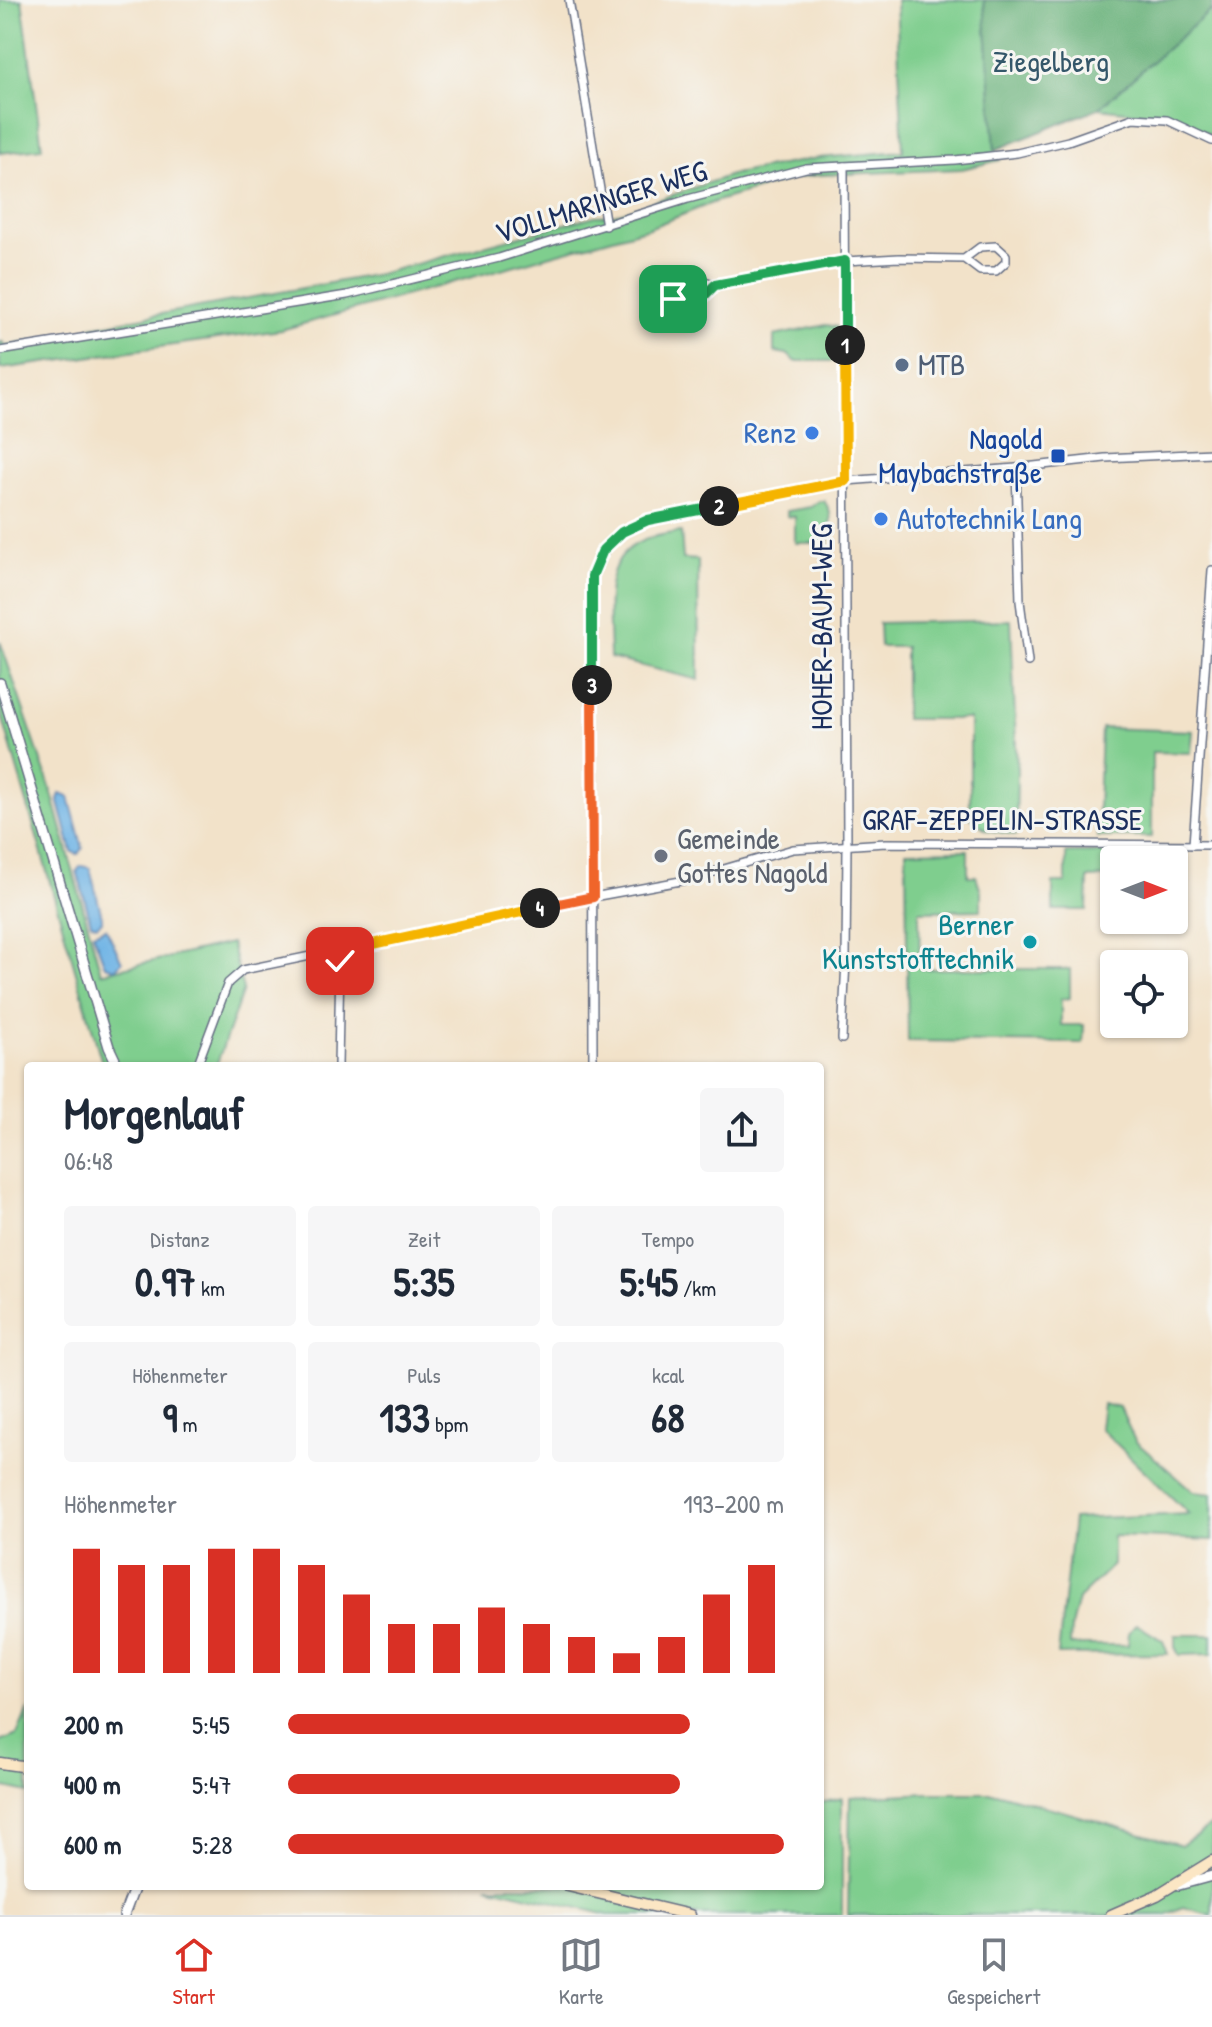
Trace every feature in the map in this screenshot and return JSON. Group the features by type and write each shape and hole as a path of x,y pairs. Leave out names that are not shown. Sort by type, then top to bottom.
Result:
{"main road":[{"path":"0,1763 24,1766"},
{"path":"1111,1915 1168,1889 1212,1861"},
{"path":"585,1890 690,1915"}],"street":[{"path":"569,0 606,226"},
{"name":"VOLLMARINGER WEG","path":"0,351 347,295 499,258 688,199 806,168 955,160 1017,153 1068,141 1133,118 1167,120 1212,141"},
{"name":"HOHER-BAUM-WEG","path":"842,1039 847,844 844,166"},
{"path":"715,285 699,301 684,303 673,299 674,283 694,276 715,285 845,261 899,258 964,259 980,271 996,271 1006,262 1006,255 996,246 980,247 964,259"},
{"path":"593,1062 592,576 603,550 622,532 648,520 846,481 1105,458 1212,453"},
{"path":"1016,468 1020,601 1028,662"},
{"path":"1193,845 1212,570"},
{"path":"0,683 116,1062"},
{"name":"GRAF-ZEPPELIN-STRASSE","path":"198,1062 223,995 235,975 243,970 686,880 793,849 847,844 1212,845"},
{"path":"336,952 340,961 338,1062"},
{"path":"109,1047 111,1062"},
{"path":"1168,1889 1212,1876"},
{"path":"124,1915 133,1890"}],"green space":[{"path":"0,0 22,0 42,148 0,153"},
{"path":"896,0 984,0 995,150 1000,160 962,169 797,178 717,201 649,228 281,330 0,369 0,342 4,346 90,333 90,327 379,274 595,216 614,215 734,174 818,158 903,151"},
{"name":"Ziegelberg","path":"984,0 1212,0 1212,9 1099,108 995,150"},
{"path":"1212,9 1212,136 1176,117 1099,108"},
{"path":"826,325 837,327 838,361 795,361 787,354 774,352 774,336"},
{"path":"824,501 830,512 827,549 820,549 820,543 795,543 795,517 787,516 787,511 811,507"},
{"path":"681,532 683,559 698,560 699,680 610,658 609,591 620,558 633,546 653,537"},
{"path":"1011,620 1017,772 1016,835 987,830 970,817 970,719 905,719 905,647 880,647 879,623"},
{"path":"0,641 51,790 101,973 231,943 243,990 217,1062 102,1062 0,709"},
{"path":"1101,728 1193,731 1191,753 1152,752 1152,837 1097,837"},
{"path":"968,850 968,876 976,876 981,891 981,910 919,911 920,969 1070,969 1070,998 1061,999 1061,1025 1084,1025 1083,1043 908,1041 906,851"},
{"path":"1066,853 1100,853 1100,878 1088,878 1087,910 1053,910 1053,883 1066,883"},
{"path":"1103,1404 1120,1408 1135,1441 1194,1492 1212,1494 1212,1540 1113,1536 1113,1565 1078,1599 1070,1645 1128,1645 1129,1633 1136,1624 1163,1641 1168,1654 1058,1655 1073,1519 1189,1514 1100,1428"},
{"path":"1175,1635 1212,1635 1212,1654 1179,1655"},
{"path":"24,1718 24,1792 0,1787 0,1742 17,1735"},
{"path":"999,1793 1181,1845 1212,1825 1212,1915 1183,1907 1165,1915 848,1915 850,1797"},
{"path":"842,1798 842,1915 608,1915 504,1890 824,1890 824,1802"}],"water":[{"path":"60,794 69,797 83,849 78,854 72,852 58,799"},
{"path":"81,866 90,868 102,917 97,925 91,923 77,871"},
{"path":"106,928 122,962 115,969 105,966 93,933"}],"place":[{"name":"MTB","path":"902,365"},
{"name":"Renz","path":"812,433"},
{"name":"Nagold Maybachstraße","path":"1058,456"},
{"name":"Autotechnik Lang","path":"881,519"},
{"name":"Gemeinde Gottes Nagold","path":"661,856"},
{"name":"Berner Kunststofftechnik","path":"1030,942"}],"route":[{"path":"340,961 336,952 593,897 592,576 603,550 622,532 648,520 846,481 845,261 715,285 699,301 684,303 673,299"}]}
